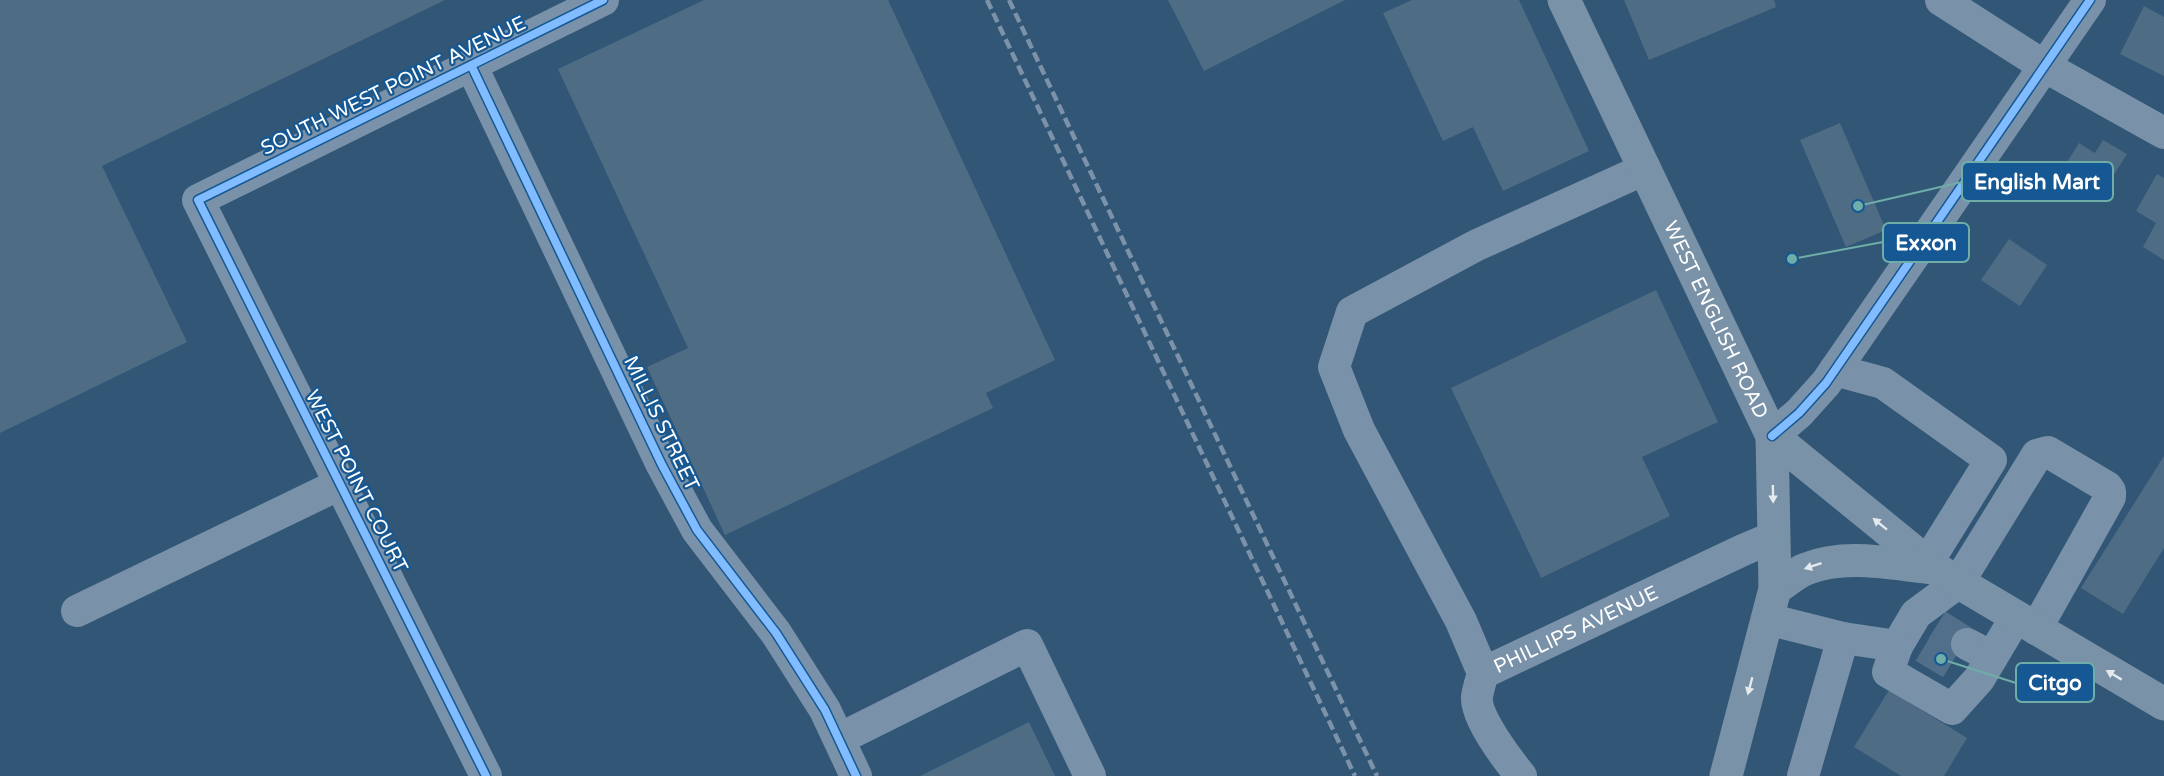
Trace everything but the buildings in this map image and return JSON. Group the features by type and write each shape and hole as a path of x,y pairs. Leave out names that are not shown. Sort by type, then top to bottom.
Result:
{"main road":[{"name":"WEST ENGLISH ROAD","path":"1564,0 1772,436 1940,572 2164,704"},
{"path":"1726,776 1771,604 1774,537 1772,436"},
{"path":"1771,604 1803,570 1828,561 1866,561 1940,572"}],"street":[{"name":"SOUTH WEST POINT AVENUE","path":"198,200 603,0"},
{"path":"1941,0 2044,66 2164,133"},
{"path":"1772,436 1799,413 1826,384 2090,0"},
{"name":"MILLIS STREET","path":"471,65 667,475 697,530 776,633 825,710 856,776"},
{"path":"1483,673 1461,621 1359,430 1334,367 1352,312 1477,245 1645,169"},
{"name":"WEST POINT COURT","path":"198,200 486,776"},
{"path":"1835,370 1884,383 1991,460 1940,572 1915,633 1888,672 1952,709 1973,661 2026,623 2110,497 2110,491 2048,452 2037,455 1940,572"},
{"path":"77,611 340,484"},
{"name":"PHILLIPS AVENUE","path":"1521,776 1504,756 1485,722 1476,699 1483,673 1774,537"},
{"path":"1771,604 1843,638 1915,633"},
{"path":"1803,776 1843,638"},
{"path":"839,739 1027,645 1090,776"}],"tunnel":[{"path":"1937,625 1967,644"},
{"path":"1924,647 1955,666"}],"railway":[{"path":"987,0 1355,776"},
{"path":"1009,0 1377,776"}],"cycle path":[{"path":"486,776 198,200 603,0"},
{"path":"1772,436 1799,413 1826,383 2090,0"},
{"path":"471,65 662,465 697,530 776,633 825,710 856,776"}],"place":[{"name":"English Mart","path":"1858,206"},
{"name":"Exxon","path":"1792,259"},
{"name":"Citgo","path":"1941,659"}]}
